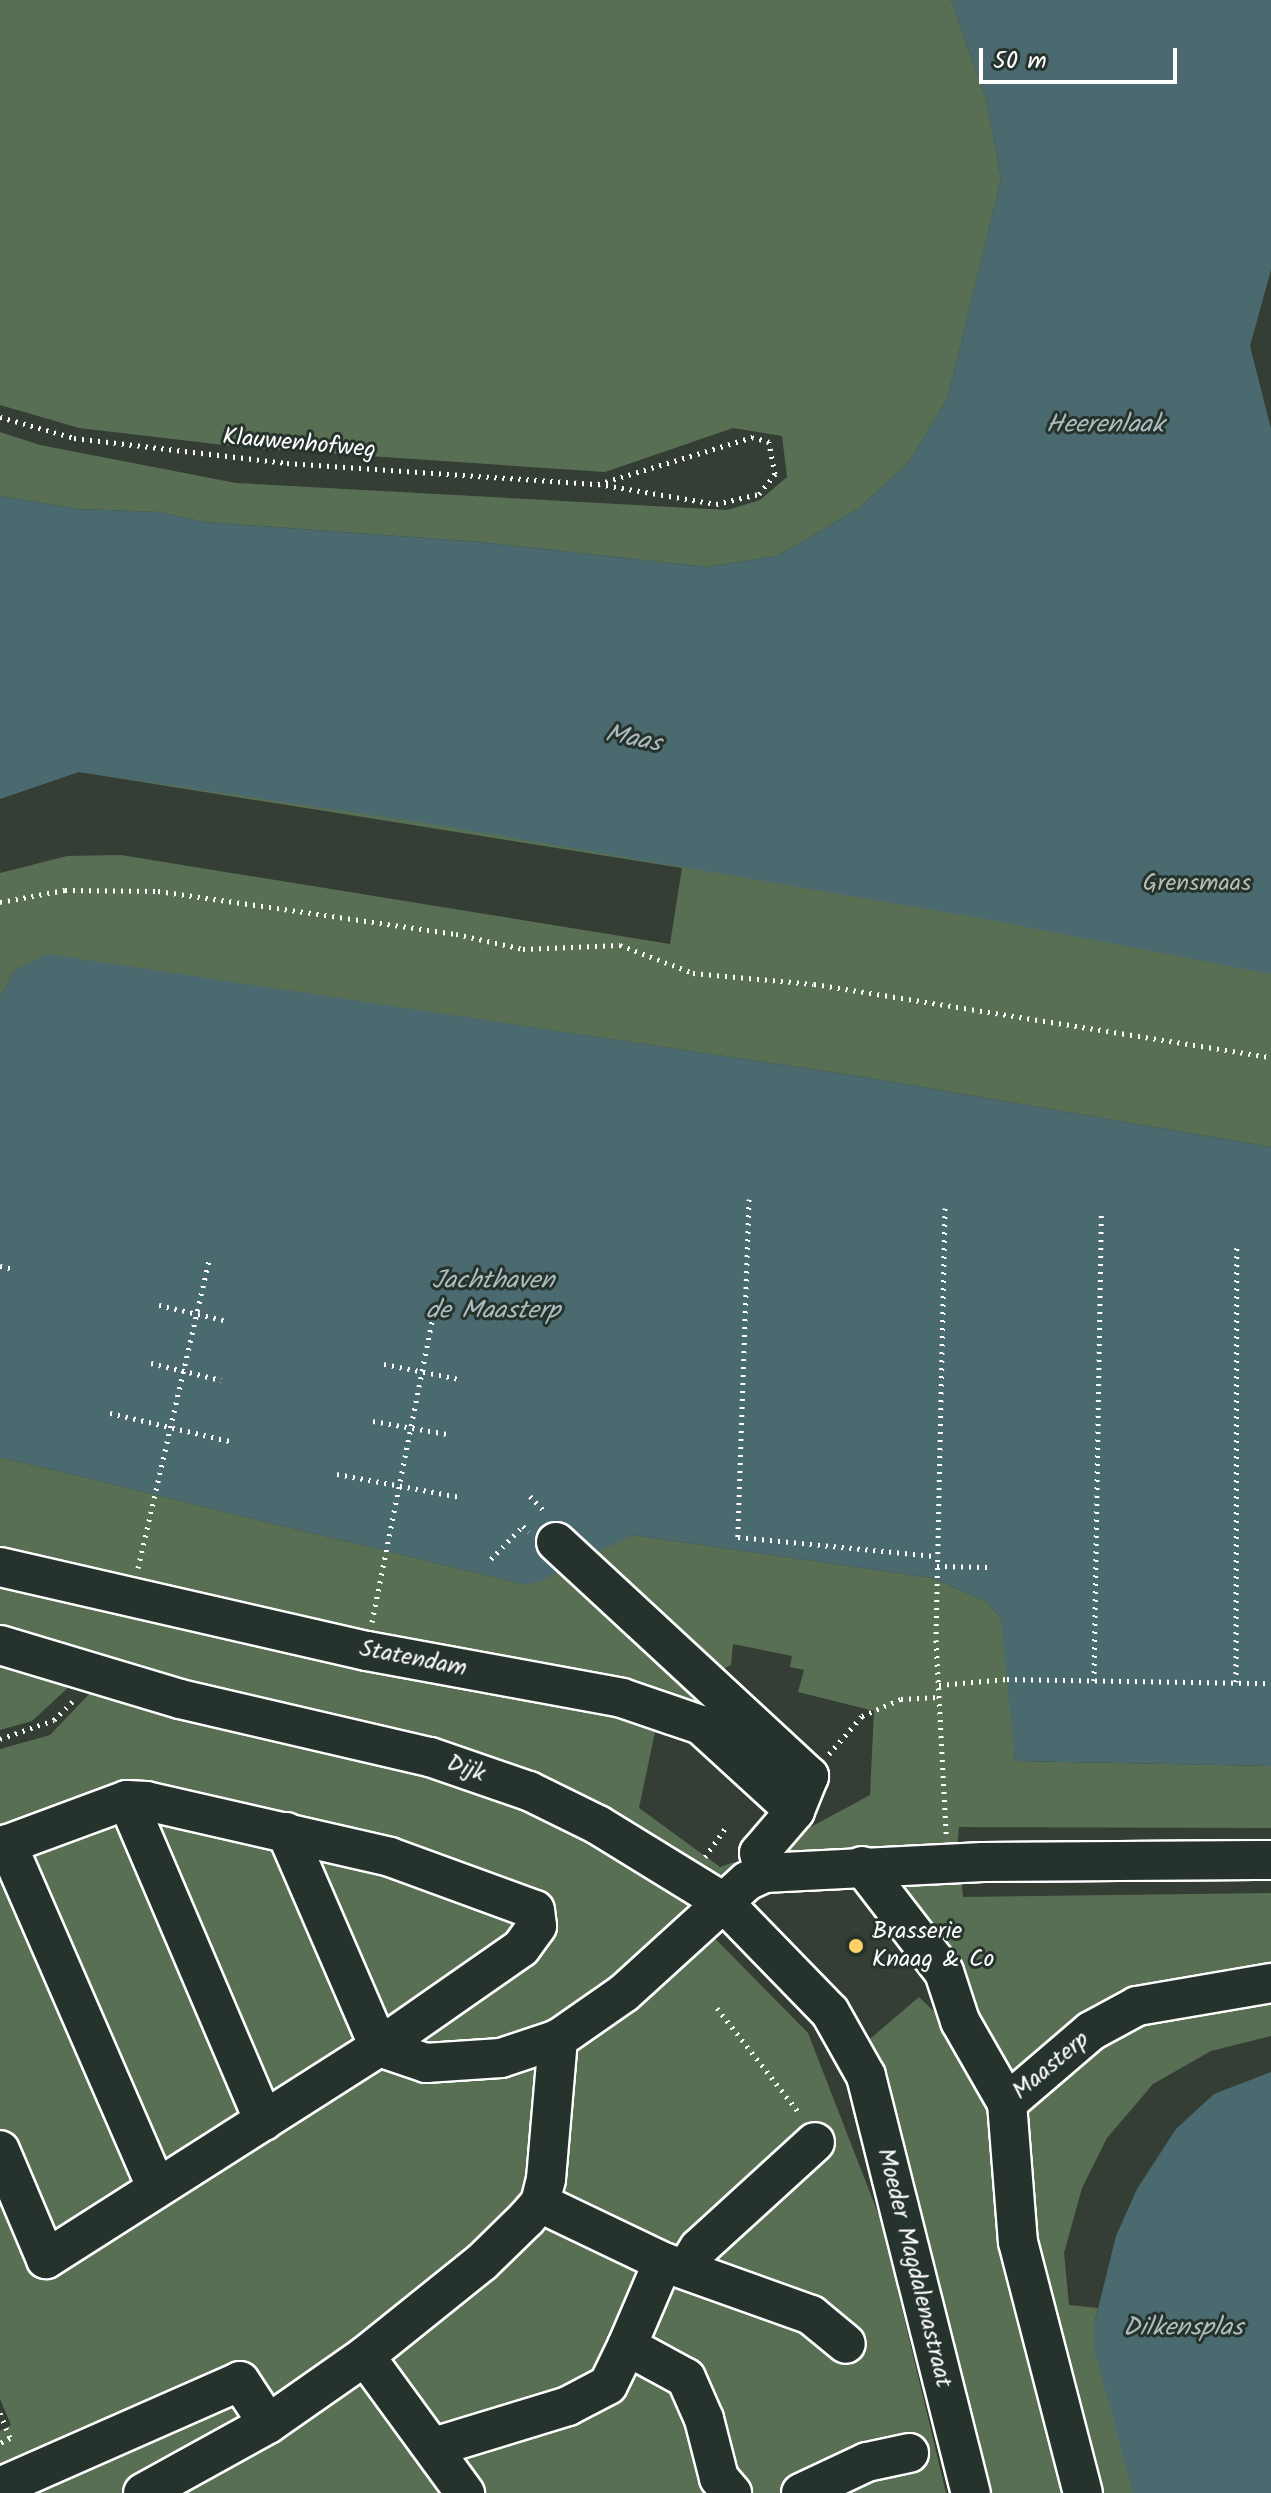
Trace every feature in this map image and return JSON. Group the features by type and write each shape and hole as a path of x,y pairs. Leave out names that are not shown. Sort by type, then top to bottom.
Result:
{"street":[{"path":"540,1534 809,1776 795,1811 759,1853 764,1873"},
{"name":"Statendam","path":"0,1567 367,1651 622,1698 701,1725 795,1811"},
{"name":"Dijk","path":"0,1645 180,1699 430,1757 529,1791 598,1825 723,1902 799,1975 851,2044"},
{"path":"127,1800 264,2121"},
{"path":"0,2150 46,2259 379,2047 521,1948 537,1926 535,1910 390,1857 286,1832 127,1800 4,1845 156,2187"},
{"path":"286,1832 379,2047 426,2063 452,2064 501,2058 558,2039 624,1993 723,1902 764,1873 947,1863 1271,1860"},
{"name":"Maasterp","path":"862,1866 944,1972 960,2021 1007,2103 1091,2031 1137,2006 1271,1983"},
{"path":"143,2493 268,2424 365,2356 482,2262 540,2203 554,2125 558,2039"},
{"name":"Moeder Magdalenastraat","path":"851,2044 866,2076 971,2493"},
{"path":"1007,2103 1018,2242 1083,2493"},
{"path":"434,2447 568,2406 608,2385 675,2264 699,2248 815,2142"},
{"path":"540,2203 675,2264 811,2315 846,2344"},
{"path":"627,2346 686,2378 704,2419 719,2478 732,2493"},
{"path":"365,2356 465,2493"},
{"path":"0,2487 240,2381 268,2424"},
{"path":"801,2493 867,2462 909,2453"}],"path":[{"name":"Klauwenhofweg","path":"0,417 74,438 287,463 598,484 716,504 759,494 775,474 769,442 753,437 598,484"},
{"path":"0,902 65,890 158,891 456,934 523,949 620,945 714,977 814,984 1271,1057"},
{"path":"749,1199 738,1537 937,1556"},
{"path":"945,1208 936,1640 947,1863"},
{"path":"1094,1681 1101,1215"},
{"path":"1236,1682 1237,1246"},
{"path":"143,1545 209,1261"},
{"path":"0,1266 13,1269"},
{"path":"159,1305 228,1321"},
{"path":"377,1600 433,1316"},
{"path":"151,1363 221,1380"},
{"path":"384,1364 459,1379"},
{"path":"110,1413 234,1442"},
{"path":"373,1421 447,1434"},
{"path":"337,1474 460,1497"},
{"path":"491,1559 540,1534"},
{"path":"937,1566 988,1567"},
{"path":"0,1739 54,1720 79,1695 91,1672"},
{"path":"939,1685 1094,1681 1271,1683"},
{"path":"809,1776 862,1716 901,1699 939,1697"},
{"path":"717,2008 799,2112 815,2142"},
{"path":"0,2413 10,2438 0,2443"}],"green space":[{"path":"0,0 951,0 987,102 1001,179 948,397 909,462 858,509 777,556 707,567 480,542 204,522 159,512 78,509 0,496 0,432 40,445 236,483 727,510 760,500 787,477 782,436 733,428 605,472 249,448 79,428 0,405"},
{"name":"Grensmaas","path":"0,725 1271,805 1271,1147 864,1077 48,955 15,970 0,997 0,873 67,856 121,855 670,944 682,868 73,771"},
{"path":"0,1457 522,1584 566,1565 709,1700 697,1712 659,1713 639,1808 720,1867 734,1862 740,1870 730,1878 715,1879 201,1690 0,1635"},
{"path":"632,1535 933,1578 987,1602 1001,1619 1006,1644 1015,1761 1271,1766 1271,1828 959,1827 957,1851 785,1852 798,1834 870,1795 874,1711 798,1692 804,1670 790,1667 792,1656 733,1644 731,1665 713,1674 586,1555"},
{"path":"0,1664 72,1684 32,1721 0,1730"},
{"path":"93,1690 499,1791 695,1900 686,1909 808,2033 881,2221 946,2493 0,2493 0,2431 11,2425 0,2399 0,1749 50,1735"},
{"path":"961,1876 963,1897 1271,1893 1271,1979 1180,1991 1015,2084 887,1877"},
{"path":"1271,1988 1271,2036 1211,2051 1153,2084 1107,2138 1082,2188 1064,2253 1069,2305 1098,2308 1094,2325 1133,2493 1096,2493 1031,2253 1019,2107 1093,2035"},
{"path":"919,1997 945,2022 992,2094 1073,2493 982,2493 864,2044"}],"water":[{"path":"951,0 1271,0 1271,270 1250,346 1271,429 1271,974 980,918 425,823 79,772 0,799 0,496 78,509 159,512 204,522 480,542 707,567 777,556 858,509 909,462 948,397 1001,179 987,102"},
{"name":"Jachthaven de Maasterp","path":"47,954 864,1077 1271,1147 1271,1766 1015,1761 1001,1619 987,1602 933,1578 632,1535 536,1583 522,1584 0,1457 0,997 15,970"},
{"name":"Dilkensplas","path":"1271,2072 1271,2493 1133,2493 1095,2352 1094,2325 1116,2236 1137,2189 1176,2129 1214,2094"}],"place":[{"name":"Brasserie Knaag & Co","path":"856,1946"}],"water label":[{"name":"Heerenlaak","path":"1105,426"},
{"name":"Maas","path":"633,740"}]}
